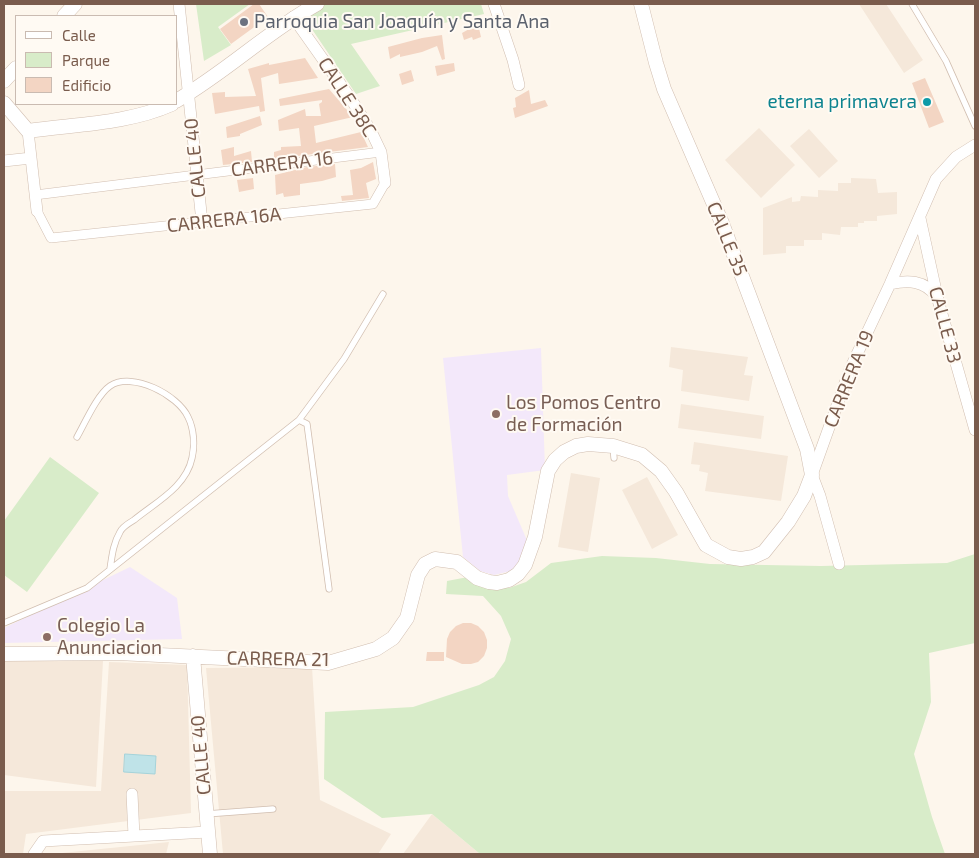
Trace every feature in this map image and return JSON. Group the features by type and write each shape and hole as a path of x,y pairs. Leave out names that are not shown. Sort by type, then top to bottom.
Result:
{"street":[{"path":"65,15 75,4"},
{"name":"CALLE 40","path":"179,4 180,43 189,94 202,222"},
{"path":"178,100 189,94 293,17 317,4"},
{"path":"494,4 513,60 518,85"},
{"name":"CALLE 35","path":"642,4 664,89 722,223 807,450 812,475"},
{"name":"CALLE 38C","path":"293,17 351,99 371,131 380,152 385,183"},
{"path":"4,81 15,69"},
{"path":"4,103 28,131 37,211"},
{"path":"28,131 119,119 152,112 170,105"},
{"name":"CARRERA 19","path":"812,475 850,369 920,218 936,179 956,157 975,145"},
{"name":"CARRERA 16","path":"35,195 380,152"},
{"path":"4,161 31,158"},
{"name":"CARRERA 16A","path":"37,211 51,238 373,204 385,183"},
{"name":"CALLE 33","path":"920,218 938,300 972,406 975,430"},
{"path":"890,284 917,282 928,287 938,300"},
{"name":"CARRERA 21","path":"4,654 117,653 328,662 376,649 393,638 407,618 418,575 425,564 435,559 457,562 477,578 497,583 509,580 518,574 525,565 535,536 548,471 555,460 564,452 576,446 588,444 613,452 642,455 661,471 676,492 706,545 728,557 741,559 753,557 764,552 800,504 812,475"},
{"path":"812,475 820,496 839,564"},
{"name":"CALLE 40","path":"193,656 210,854"},
{"path":"132,794 134,836"},
{"path":"34,854 43,842 208,832"}],"lane":[{"path":"912,4 946,61 975,126"},
{"path":"4,623 86,588 299,420 344,359 383,294"},
{"path":"76,437 102,393 111,385 125,381 136,381 172,398 188,415 194,433 192,458 184,479 169,494 120,530 112,551 110,569"},
{"path":"299,420 307,424 330,589"},
{"path":"206,814 273,809"}],"shaded area":[{"path":"859,4 886,4 923,60 904,73"},
{"path":"759,128 795,165 761,198 725,160"},
{"path":"809,129 838,161 819,178 790,146"},
{"path":"851,178 876,179 878,193 897,192 897,214 877,216 877,221 864,221 864,223 858,223 858,227 841,227 840,235 822,233 822,240 804,240 804,246 786,246 786,253 763,255 763,208 792,197 792,202 800,201 801,196 818,197 818,190 838,191 838,183 851,183"},
{"path":"671,347 748,357 744,375 753,376 749,401 681,391 683,370 669,367"},
{"name":"Los Pomos Centro de Formación","path":"541,348 545,470 507,475 508,496 529,545 515,570 494,575 480,571 463,557 443,358"},
{"path":"681,404 764,416 761,439 678,428"},
{"path":"694,442 788,456 781,501 705,491 708,473 699,471 700,465 691,464"},
{"path":"571,473 600,478 588,552 558,547"},
{"path":"647,477 678,535 652,549 622,490"},
{"path":"130,567 177,598 182,639 4,643 4,628"},
{"path":"4,660 103,661 96,787 4,775"},
{"path":"109,662 187,665 191,813 26,834 23,854 4,854 4,791 101,791"},
{"path":"312,667 320,800 391,834 378,854 223,854 206,668"},
{"path":"432,814 480,854 403,854"},
{"path":"169,842 166,854 52,854"}],"green space":[{"path":"196,4 250,4 218,27 231,45 204,61"},
{"path":"318,4 481,4 484,14 351,44 380,86 356,94 303,16"},
{"path":"50,457 99,493 27,592 4,575 4,521"},
{"path":"975,554 975,643 929,653 931,702 914,754 945,854 480,854 432,814 382,818 324,779 325,712 413,707 479,685 494,677 505,661 511,639 501,616 483,596 446,594 447,581 468,577 509,588 526,582 551,563 602,556 656,558 710,564 821,566 947,563"}],"water":[{"path":"125,754 156,756 155,774 124,772"}],"building":[{"name":"Parroquia San Joaquín y Santa Ana","path":"254,4 259,4 268,17 231,44 220,29"},
{"path":"478,24 481,37 473,40 472,37 464,40 462,33"},
{"path":"442,35 445,59 442,60 437,46 400,57 400,54 390,59 388,47"},
{"path":"305,58 318,78 279,84 278,73 261,78 265,111 260,112 259,106 215,114 212,93 225,92 225,97 256,96 248,69 269,63 269,65"},
{"path":"454,63 455,71 437,76 435,66"},
{"path":"411,70 414,81 402,85 399,74"},
{"name":"eterna primavera","path":"925,78 944,122 929,128 912,83"},
{"path":"329,89 349,110 353,117 314,126 316,143 361,132 368,147 274,159 274,152 281,150 281,147 301,146 299,128 279,131 278,120 305,109 306,116 321,116 319,104 322,100 280,106 279,99"},
{"path":"529,90 531,104 545,100 548,106 515,118 513,108 516,107 515,98"},
{"path":"260,116 262,125 240,134 240,136 227,138 226,127"},
{"path":"234,147 234,156 251,151 252,162 223,165 221,150"},
{"path":"373,162 376,179 366,183 369,198 342,201 341,196 353,195 350,170 361,168"},
{"path":"335,164 336,177 300,184 300,195 284,197 283,193 276,195 275,175 307,167"},
{"path":"253,178 254,189 239,192 237,180"},
{"path":"463,623 471,623 478,626 484,632 487,648 484,656 478,662 462,664 446,657 447,639 450,632 456,626"},
{"path":"427,652 444,652 444,661 426,661"}],"place":[{"name":"Parroquia San Joaquín y Santa Ana","path":"244,22"},
{"name":"eterna primavera","path":"927,102"},
{"name":"Los Pomos Centro de Formación","path":"496,414"},
{"name":"Colegio La Anunciacion","path":"47,637"}]}
